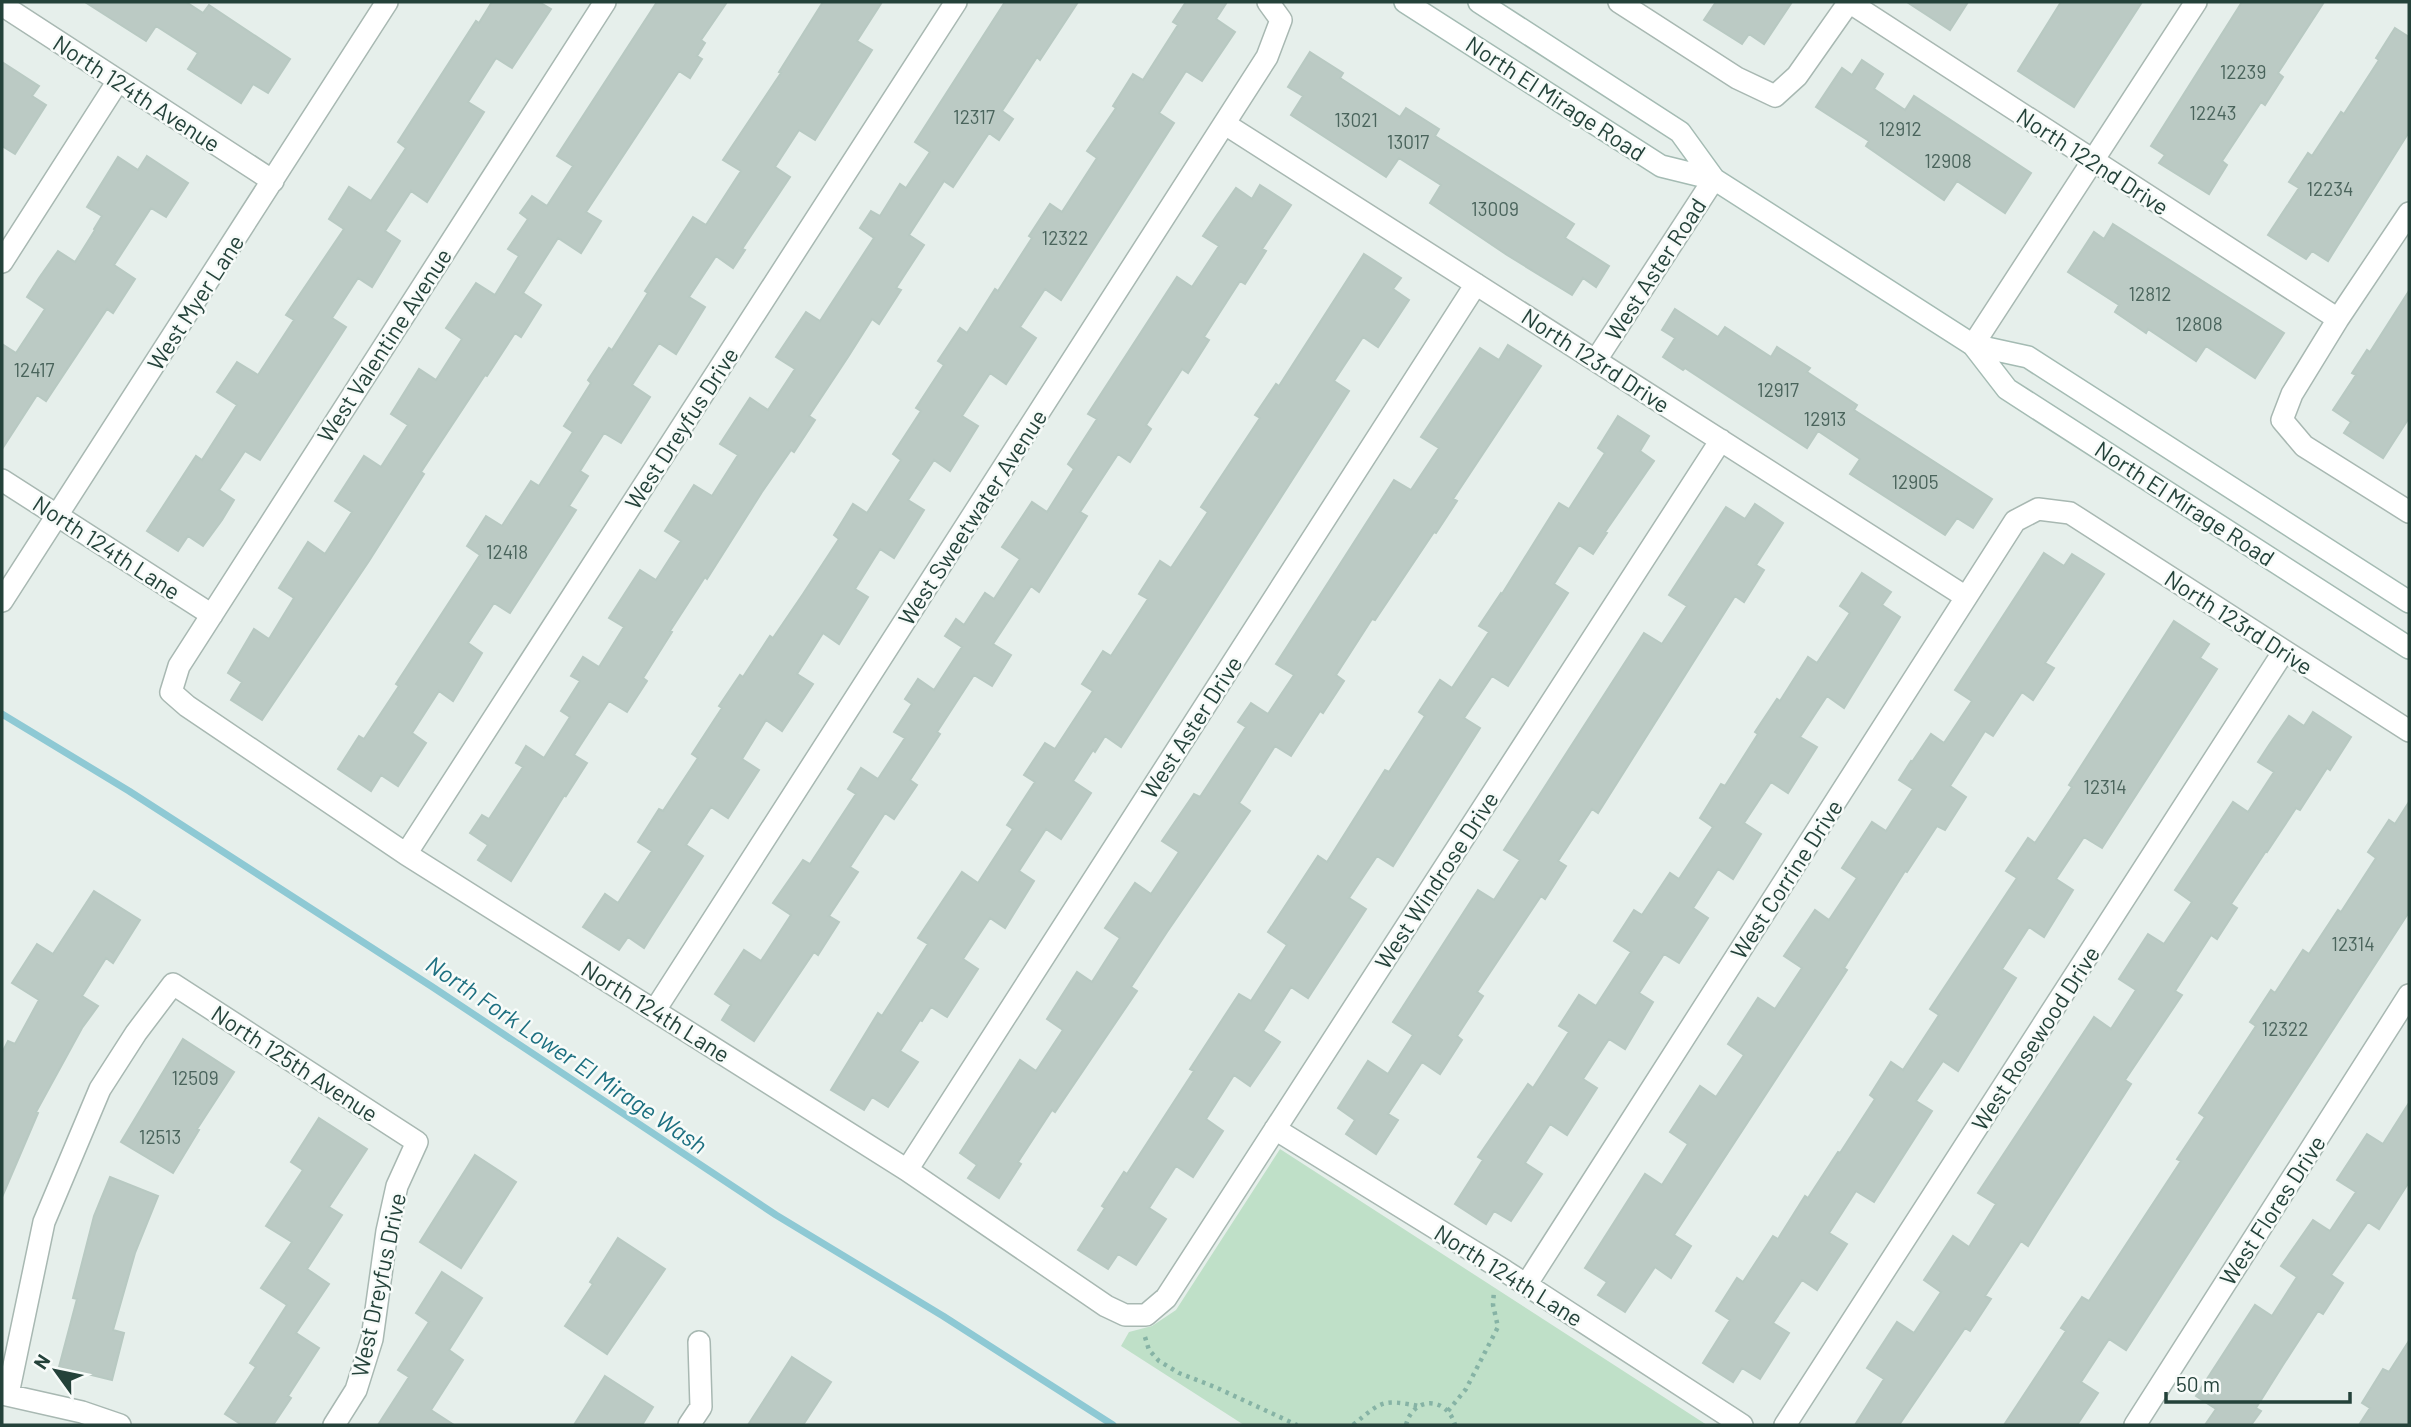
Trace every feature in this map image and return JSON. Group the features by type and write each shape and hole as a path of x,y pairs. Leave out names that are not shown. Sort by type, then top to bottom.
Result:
{"street":[{"name":"West Myer Lane","path":"2,601 387,2"},
{"name":"West Valentine Avenue","path":"171,692 179,666 605,2"},
{"name":"West Dreyfus Drive","path":"406,854 956,2"},
{"name":"West Sweetwater Avenue","path":"655,1010 1267,57 1280,20 1268,2"},
{"name":"North El Mirage Road","path":"1405,2 1661,166 1714,179 1973,345 2007,389 2409,648"},
{"name":"North El Mirage Road","path":"1479,2 1680,132 1714,179"},
{"path":"1619,2 1737,78 1776,96 1797,76 1849,2"},
{"name":"North 122nd Drive","path":"1849,2 2338,319"},
{"path":"1973,345 2196,2"},
{"name":"North 124th Avenue","path":"2,5 273,181"},
{"path":"2,262 118,81"},
{"name":"North 123rd Drive","path":"1225,124 1966,597"},
{"name":"West Aster Road","path":"1596,360 1714,179"},
{"path":"2409,213 2292,394 2282,421 2304,446 2409,512"},
{"name":"West Aster Drive","path":"906,1170 1476,284"},
{"name":"North El Mirage Road","path":"1973,345 2028,357 2409,602"},
{"name":"West Windrose Drive","path":"1146,1315 1166,1298 1721,440"},
{"name":"North 124th Lane","path":"2,480 212,615"},
{"name":"West Corrine Drive","path":"1526,1285 2015,521 2038,509 2070,513"},
{"name":"North 123rd Drive","path":"2070,513 2409,731"},
{"name":"West Rosewood Drive","path":"1785,1425 2284,651"},
{"name":"North 124th Lane","path":"171,692 187,706 406,854 906,1170 1106,1306 1125,1315 1146,1315"},
{"name":"North 125th Avenue","path":"5,1394 44,1222 100,1089 173,984 417,1142"},
{"name":"West Flores Drive","path":"2135,1425 2409,995"},
{"name":"North 124th Lane","path":"1275,1129 1505,1271 1742,1425"},
{"name":"West Dreyfus Drive","path":"334,1425 356,1390 372,1339 387,1231 397,1186 417,1142"},
{"path":"689,1425 701,1407 699,1342"},
{"path":"5,1394 82,1412 120,1425"}],"path":[{"path":"1448,1410 1466,1389 1497,1327 1492,1293 1505,1271"},
{"path":"1146,1315 1144,1335 1149,1350 1159,1361 1297,1425"},
{"path":"1353,1425 1379,1405 1391,1401 1419,1406 1434,1403 1448,1410 1454,1425"},
{"path":"1406,1425 1409,1416 1419,1406"}],"green space":[{"path":"1280,1149 1707,1425 1244,1425 1121,1346 1129,1332 1152,1326 1176,1310"}],"building":[{"path":"85,2 186,2 203,13 209,5 290,59 268,93 253,84 241,103 188,69 198,53 156,26 146,41"},
{"path":"492,2 539,2 551,9 512,68 496,58 468,102 484,112 427,202 411,191 385,231 400,241 372,287 358,278 332,318 346,327 260,460 245,451 219,490 234,500 222,520 203,546 188,536 178,551 147,531 196,456 202,460 237,405 217,392 237,362 258,375 294,320 286,315 344,229 329,219 349,187 371,201 406,148 398,142 476,21 479,23"},
{"path":"657,2 727,2 701,40 705,43 697,56 702,59 690,78 679,71 586,212 601,221 581,253 558,238 523,293 541,305 521,337 515,333 487,376 485,375 421,472 424,474 369,561 262,720 231,700 242,682 228,673 254,629 269,639 294,598 279,588 308,542 325,554 352,512 335,501 364,456 381,467 408,425 391,414 419,369 436,380 462,339 446,328 476,283 495,295 519,256 508,249 528,219 520,213 532,196 547,206 573,166 557,156"},
{"path":"823,2 882,2 857,41 872,50 815,140 799,130 775,167 790,177 742,249 745,250 733,268 716,256 689,297 705,307 676,354 659,343 632,385 650,397 621,443 604,433 580,471 588,476 569,506 576,510 510,613 494,603 468,643 482,653 453,701 439,691 412,733 426,743 398,786 381,775 371,791 338,769 359,736 364,739 399,686 396,684 480,555 467,546 486,516 502,526 531,481 539,486 573,432 564,426 591,383 588,380 609,348 612,350 648,293 645,291 693,217 706,225 741,171 723,160 781,73 779,72"},
{"path":"1005,2 1078,2 1040,60 1037,57 1002,111 1013,119 999,140 989,133 953,187 944,181 909,235 924,245 896,288 901,290 879,324 872,319 809,416 815,420 762,492 707,579 705,577 670,631 672,632 643,678 647,681 627,712 609,701 574,755 587,763 511,881 478,860 488,845 470,833 482,815 489,819 523,767 516,763 526,746 544,758 570,717 561,711 580,681 571,676 583,657 599,667 624,627 609,618 640,570 656,580 681,541 665,531 694,485 712,496 738,455 720,444 750,398 768,410 795,369 776,357 806,312 820,321 874,238 860,228 871,211 880,216 900,184 906,188 930,152 915,142"},
{"path":"1186,2 1227,2 1216,19 1235,32 1202,81 1186,71 1159,113 1174,123 1061,300 1045,289 1020,327 1036,338 1006,384 990,373 962,416 978,426 950,471 934,460 908,500 924,510 894,558 880,549 855,589 868,597 839,644 823,633 797,674 813,684 782,731 766,720 742,759 759,770 728,818 711,807 686,845 703,856 644,948 628,937 619,950 583,927 605,894 618,903 652,851 638,842 659,809 663,811 698,758 692,754 722,708 719,706 740,675 743,677 770,636 773,638 803,594 839,539 834,535 853,504 867,513 901,460 893,454 921,411 916,408 944,365 938,361 960,328 967,333 995,289 998,291 1050,204 1062,212 1097,158 1087,151 1116,108 1113,106 1133,74 1143,80 1178,25 1173,22"},
{"path":"1716,2 1792,2 1764,44 1749,34 1742,44 1704,20"},
{"path":"1907,2 1968,2 1950,30"},
{"path":"2061,2 2142,2 2074,107 2018,71"},
{"path":"2242,2 2324,2 2278,73 2283,77 2265,105 2261,102 2222,161 2227,165 2209,194 2159,163 2165,155 2151,146"},
{"path":"2395,28 2409,37 2409,132 2328,261 2312,251 2306,259 2268,235 2299,188 2289,182 2308,153 2312,156 2341,112 2344,114 2379,60 2376,58"},
{"path":"1310,52 1343,73 1340,78 1400,117 1406,108 1439,129 1435,136 1574,224 1565,238 1609,266 1596,287 1583,278 1572,295 1430,203 1441,185 1399,158 1386,177 1291,115 1303,96 1288,87"},
{"path":"1862,60 1883,74 1874,89 1905,110 1914,96 2031,173 2005,213 1957,181 1944,200 1866,146 1869,141 1816,107 1842,68 1852,75"},
{"path":"2,62 39,86 32,96 46,105 15,154 2,146"},
{"path":"147,156 188,183 166,217 151,208 114,265 135,279 113,313 107,309 46,401 37,395 2,449 2,344 16,353 45,309 27,297 39,278 58,251 75,262 95,230 102,216 87,207 118,157 138,170"},
{"path":"1260,185 1291,205 1262,249 1266,251 1245,284 1240,281 1204,337 1209,340 1188,373 1182,369 1146,425 1151,429 1130,462 1118,454 1080,512 1087,516 1039,592 1031,586 993,644 1011,655 992,686 974,675 910,780 917,785 894,819 885,813 850,867 858,872 829,916 839,922 818,955 814,952 754,1041 722,1020 731,1005 715,994 744,950 761,961 791,915 773,903 803,860 810,864 856,794 848,789 861,768 878,779 905,738 894,732 912,704 905,699 918,679 934,690 962,647 945,636 956,619 964,625 985,593 994,599 1020,559 1002,547 1032,502 1047,512 1074,469 1068,464 1097,419 1088,414 1177,277 1192,287 1219,246 1203,236 1215,218 1236,188 1252,199"},
{"path":"2113,224 2284,333 2255,378 2206,346 2196,361 2148,329 2146,333 2115,312 2119,305 2068,272 2094,232 2104,239"},
{"path":"1364,254 1401,278 1393,289 1409,300 1378,347 1363,337 1334,381 1349,391 1121,747 1105,736 1095,752 1093,750 1073,781 1091,793 1061,839 1046,829 1019,871 1034,881 1005,928 990,918 963,959 978,969 947,1017 931,1007 922,1021 920,1020 900,1051 918,1062 888,1107 872,1097 864,1110 831,1090 878,1013 882,1016 928,944 918,938 962,872 978,883 1013,829 1007,825 1035,782 1024,775 1045,743 1055,749 1093,691 1082,684 1103,651 1111,656 1148,599 1139,594 1160,561 1171,568 1208,512 1201,507 1260,418 1255,415 1276,384 1279,386"},
{"path":"2409,291 2409,418 2383,458 2344,433 2351,422 2333,410 2356,375 2352,373 2367,350 2370,352"},
{"path":"1675,309 1718,337 1725,327 1771,357 1777,347 1810,368 1807,372 1857,405 1854,410 1992,499 1973,528 1957,518 1945,535 1850,474 1860,459 1818,431 1807,448 1685,368 1683,370 1663,357 1675,338 1662,330"},
{"path":"1508,345 1541,366 1453,499 1457,501 1436,533 1434,532 1375,620 1372,619 1336,675 1344,681 1323,713 1320,711 1291,756 1275,746 1239,803 1250,811 1131,987 1137,991 1055,1112 1052,1110 1018,1162 1021,1164 999,1198 968,1178 977,1165 960,1153 1020,1060 1036,1071 1063,1030 1047,1019 1077,972 1092,982 1120,938 1105,928 1135,883 1151,894 1179,852 1162,841 1194,794 1200,797 1246,727 1238,722 1251,703 1268,714 1294,675 1276,664 1394,480 1411,490 1439,448 1421,437 1480,348 1499,360"},
{"path":"1618,416 1649,436 1640,451 1654,461 1593,554 1579,545 1554,584 1568,593 1508,686 1492,676 1464,718 1480,728 1393,866 1377,856 1349,898 1366,909 1308,998 1291,987 1263,1031 1280,1042 1250,1086 1234,1075 1206,1119 1223,1131 1193,1177 1176,1166 1149,1208 1166,1219 1136,1265 1118,1254 1108,1269 1078,1250 1105,1208 1102,1206 1124,1172 1127,1174 1194,1071 1190,1069 1239,994 1251,1001 1287,945 1268,932 1318,856 1327,862 1385,770 1389,772 1425,716 1419,712 1440,680 1452,688 1489,632 1479,626 1559,503 1569,509 1605,453 1598,448"},
{"path":"1755,504 1783,523 1756,565 1764,570 1744,602 1735,596 1598,813 1592,809 1558,861 1566,866 1545,899 1541,896 1477,992 1483,996 1457,1036 1462,1040 1440,1074 1422,1062 1388,1114 1398,1120 1376,1154 1346,1134 1355,1120 1338,1108 1368,1061 1388,1074 1413,1035 1393,1022 1478,890 1494,900 1520,860 1504,850 1644,633 1662,644 1687,606 1669,595 1726,507 1745,519"},
{"path":"2044,553 2064,566 2072,554 2104,574 2045,663 2054,668 2033,700 2022,692 1993,736 1985,731 1950,786 1966,797 1945,830 1937,826 1907,872 1905,871 1844,968 1847,970 1674,1235 1691,1246 1671,1278 1655,1267 1625,1312 1598,1295 1607,1282 1585,1268 1645,1174 1662,1185 1688,1144 1670,1132 1700,1086 1716,1097 1744,1055 1728,1044 1758,998 1775,1009 1802,968 1784,956 1815,910 1829,920 1857,878 1842,868 1872,822 1886,831 1913,789 1899,780 1911,761 1931,734 1944,743 1972,701 1955,690"},
{"path":"1862,573 1891,592 1882,605 1900,617 1844,708 1827,696 1800,737 1817,747 1788,793 1771,782 1744,823 1761,834 1733,879 1718,869 1693,908 1708,918 1679,963 1664,954 1639,993 1653,1002 1625,1049 1609,1039 1583,1079 1597,1088 1567,1135 1550,1124 1525,1163 1542,1174 1511,1221 1494,1211 1486,1224 1455,1204 1483,1160 1478,1157 1528,1084 1533,1088 1569,1032 1559,1026 1579,995 1596,1006 1631,952 1614,941 1634,910 1642,915 1670,873 1679,879 1713,827 1700,818 1721,784 1725,786 1758,734 1755,732 1777,699 1780,701 1808,657 1817,663 1850,613 1840,606"},
{"path":"2174,621 2209,644 2200,658 2217,669 2102,848 2084,837 2056,879 2073,890 2044,937 2029,927 2002,969 2016,978 1958,1071 1943,1061 1916,1101 1932,1111 1874,1202 1856,1191 1829,1233 1847,1244 1817,1290 1802,1280 1773,1323 1789,1333 1760,1379 1742,1368 1733,1382 1703,1363 1730,1320 1716,1311 1737,1278 1743,1282 1773,1236 1778,1239 1805,1196 1808,1198 1838,1152 1840,1153 1875,1099 1870,1095 1891,1062 1903,1070 1939,1015 1930,1009 2017,878 2006,871 2028,838 2035,843"},
{"path":"2313,712 2351,737 2330,770 2327,768 2300,810 2296,808 2266,851 2231,904 2237,908 2217,939 2211,935 2175,991 2182,995 2125,1080 2131,1084 2028,1246 2021,1241 1985,1296 1991,1299 1970,1331 1965,1328 1899,1425 1855,1425 1884,1379 1867,1368 1897,1322 1914,1333 1941,1292 1924,1280 1953,1236 1969,1247 1996,1204 1978,1193 2094,1017 2111,1029 2136,990 2119,979 2148,934 2164,944 2192,902 2175,890 2233,802 2248,812 2274,772 2258,762 2289,716 2304,726"},
{"path":"2409,802 2409,912 2126,1350 2109,1339 2081,1382 2098,1393 2077,1425 2004,1425 2066,1331 2061,1328 2082,1297 2089,1301 2181,1161 2177,1159 2205,1117 2199,1113 2256,1026 2250,1022 2271,990 2275,993 2303,950 2309,954 2338,910 2341,912 2376,858 2368,852 2389,820 2395,824"},
{"path":"94,891 140,920 113,963 106,958 82,996 98,1006 82,1028 36,1112 38,1113 2,1197 2,1053 8,1041 15,1044 39,1000 12,983 37,944 53,954"},
{"path":"183,1039 234,1072 197,1129 199,1130 173,1173 121,1142"},
{"path":"2409,1103 2409,1182 2379,1229 2368,1222 2331,1275 2343,1283 2323,1314 2318,1311 2283,1365 2256,1408 2261,1411 2251,1425 2205,1425 2216,1409 2196,1396 2255,1305 2272,1316 2297,1277 2281,1266 2313,1220 2330,1231 2356,1192 2337,1180 2367,1134 2383,1144"},
{"path":"319,1118 367,1149 329,1207 342,1215 307,1269 329,1284 296,1333 319,1348 273,1425 242,1425 225,1414 256,1367 250,1363 287,1305 261,1288 292,1242 266,1226 303,1170 291,1162"},
{"path":"475,1155 516,1182 461,1268 420,1242"},
{"path":"110,1177 158,1196 135,1253 113,1330 124,1333 112,1380 59,1367 77,1299 73,1298 94,1216"},
{"path":"618,1238 665,1269 607,1354 565,1326 593,1284 590,1282"},
{"path":"442,1272 482,1298 449,1350 463,1360 431,1410 454,1425 378,1425 409,1377 398,1370 429,1322 416,1313"},
{"path":"2409,1341 2409,1425 2359,1425 2370,1408 2362,1403 2383,1369 2389,1372"},
{"path":"792,1357 831,1382 803,1425 748,1425"},
{"path":"605,1376 653,1407 642,1425 574,1425"}],"waterway":[{"name":"North Fork Lower El Mirage Wash","path":"2,714 129,791 431,986 776,1215 943,1316 1113,1425"}]}
